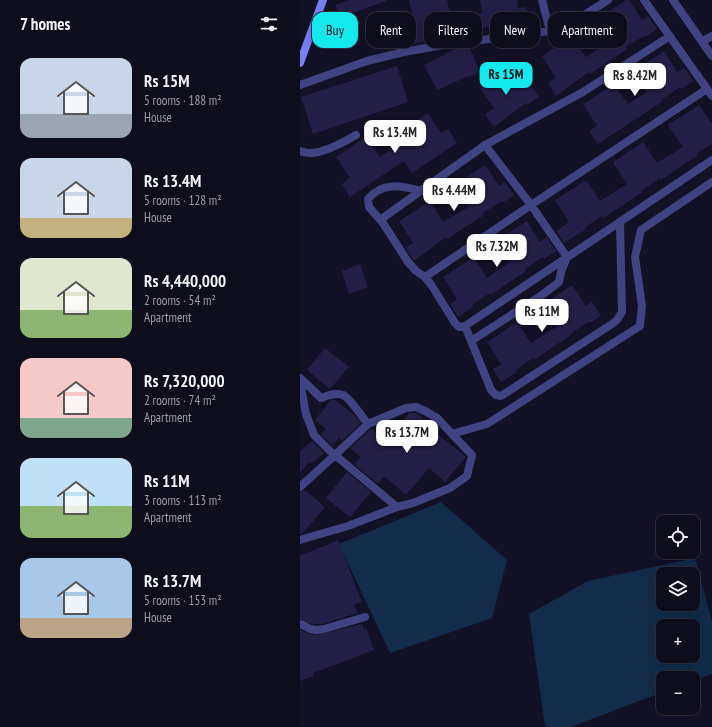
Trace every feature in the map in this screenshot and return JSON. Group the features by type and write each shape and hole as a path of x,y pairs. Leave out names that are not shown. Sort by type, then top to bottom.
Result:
{"main road":[{"path":"300,63 323,0"}],"street":[{"path":"542,0 548,24"},
{"path":"589,12 608,0"},
{"path":"425,277 531,205 709,92 644,0"},
{"path":"673,0 712,56"},
{"path":"300,84 367,61 404,52 449,44 548,32"},
{"path":"380,220 485,145 583,92 670,36"},
{"path":"703,41 712,36"},
{"path":"300,151 316,153 356,135"},
{"path":"485,145 531,205 567,257"},
{"path":"422,191 401,186 388,186 372,194 368,199 369,207 380,220 408,262 416,271 425,277 432,286 459,327 465,326 712,160"},
{"path":"452,434 487,424 640,326 642,306 636,257 641,230 712,182"},
{"path":"465,326 491,390 496,395 501,396 617,320 622,312 623,305 620,223"},
{"path":"472,341 542,296 559,282 567,257"},
{"path":"300,378 321,398 331,394 343,395 368,424"},
{"path":"300,382 306,414 314,435 335,455 397,507"},
{"path":"300,487 368,424 406,408 416,407 437,418 472,455 468,476 450,488 413,504 397,507 348,526 300,540"},
{"path":"300,623 310,629 317,630 365,617"}],"water":[{"path":"441,502 507,560 492,618 390,653 339,544"},
{"path":"690,559 695,559 697,567 656,567 656,611 700,611 700,577 712,622 712,674 700,678 700,671 656,671 656,695 571,727 545,726 529,614 588,581"}],"building":[{"path":"349,0 386,0 356,12 338,12 335,5"},
{"path":"409,0 447,0 450,12 424,12 424,42 416,43 416,12 412,12"},
{"path":"480,0 517,0 518,8 526,7 527,12 490,12 490,27 482,28"},
{"path":"629,0 642,20 648,16 657,29 627,46 627,12 608,12"},
{"path":"469,48 480,72 437,90 424,65 455,49"},
{"path":"554,48 580,48 586,57 600,48 627,49 590,74 589,72 556,96 548,83 556,78 542,56"},
{"path":"664,51 677,72 684,68 693,81 681,89 680,87 662,99 663,101 598,144 589,131 597,126 583,104 614,84 628,104 647,92 633,71"},
{"path":"397,66 408,102 313,134 301,97"},
{"path":"510,67 524,88 530,83 539,97 527,105 526,103 494,127 485,114 494,108 479,87"},
{"path":"699,105 712,124 712,144 697,153 698,155 661,180 660,178 642,190 643,192 603,218 602,216 584,228 585,230 564,243 556,231 569,222 555,200 586,180 600,201 627,184 613,162 643,142 657,163 683,147 668,125"},
{"path":"428,113 441,133 448,129 457,143 412,173 404,161 350,197 342,184 350,178 336,157 366,137 380,157 403,142 397,133"},
{"path":"485,165 499,186 505,182 514,195 502,203 501,201 483,213 484,215 447,239 446,237 414,261 405,248 413,243 399,221 430,201 443,222 468,207 454,185"},
{"path":"527,221 540,242 547,237 556,251 544,259 543,257 525,269 526,271 491,295 490,293 472,305 473,307 458,317 450,304 457,299 443,277 474,257 487,278 510,262 496,241"},
{"path":"360,264 368,287 349,294 342,271"},
{"path":"572,285 586,306 592,302 601,316 571,333 571,335 534,360 533,358 516,370 517,372 501,382 493,369 501,364 487,342 517,322 531,343 556,327 542,305"},
{"path":"325,348 349,367 330,389 307,370"},
{"path":"331,400 335,400 353,414 361,423 342,441 339,438 332,446 321,434 326,429 315,420"},
{"path":"409,413 417,413 436,429 434,431 466,457 445,482 429,468 406,495 384,476 378,484 354,464 361,457 350,448 371,429 385,441"},
{"path":"312,441 324,453 311,464 309,462 300,473 300,451"},
{"path":"347,472 371,492 350,517 326,498"},
{"path":"305,490 325,507 303,533 300,534 300,492"},
{"path":"338,540 362,602 354,605 358,613 323,624 312,624 300,619 300,556"},
{"path":"362,624 364,629 366,628 374,650 313,673 314,676 300,681 300,630 309,634 318,635"}]}
